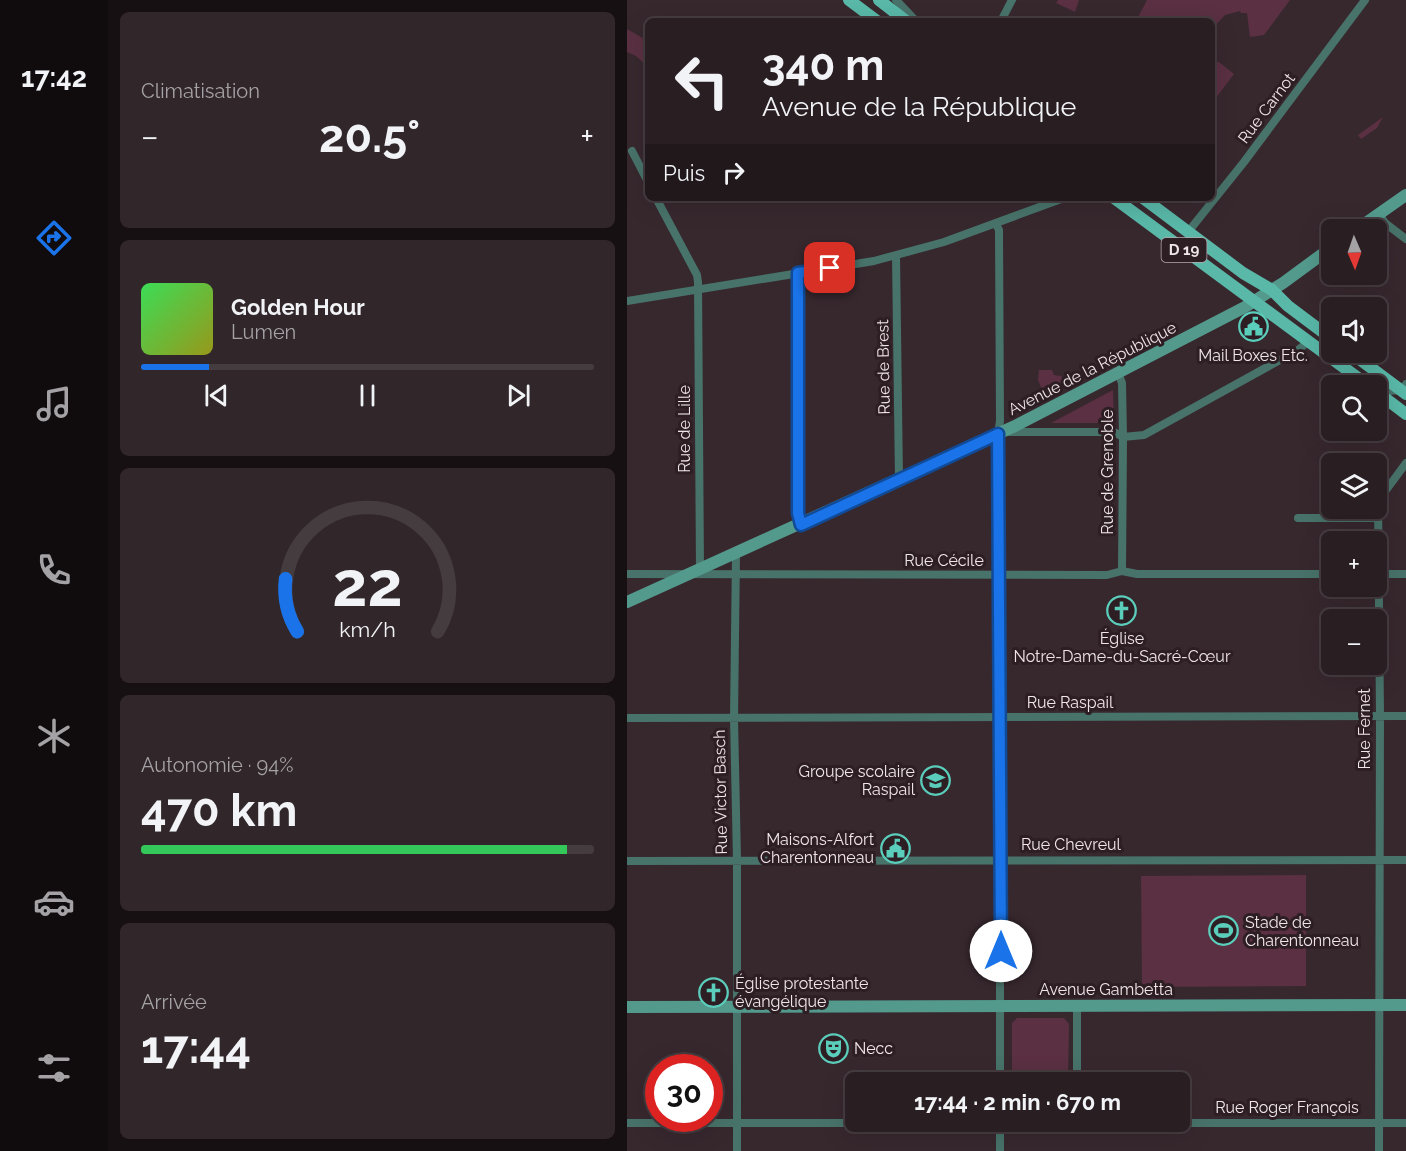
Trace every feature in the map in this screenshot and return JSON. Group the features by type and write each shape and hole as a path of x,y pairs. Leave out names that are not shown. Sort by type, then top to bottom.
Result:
{"main road":[{"path":"849,0 873,18"},
{"path":"879,0 902,18"},
{"path":"1372,219 1406,195"},
{"name":"D 19","path":"1118,201 1354,375"},
{"name":"D 19","path":"1147,201 1243,273 1272,290 1288,306 1321,331"},
{"path":"1170,239 1181,237 1188,232"},
{"name":"Avenue de la République","path":"627,602 899,480 1118,374 1254,302 1321,255"},
{"path":"1366,363 1404,389"},
{"path":"1387,400 1406,414"},
{"name":"Avenue Gambetta","path":"627,1007 1406,1005"}],"street":[{"path":"896,0 913,18"},
{"path":"1003,18 1012,0"},
{"name":"Rue Carnot","path":"1215,198 1365,0"},
{"path":"632,151 645,176"},
{"name":"Rue de Lille","path":"658,201 697,275 695,572"},
{"path":"627,301 864,263 944,242 1056,201"},
{"name":"Rue Carnot","path":"1188,232 1213,201"},
{"path":"1379,214 1385,223 1406,239"},
{"path":"996,224 999,230 1000,421 998,434 1000,1072"},
{"name":"Rue de Brest","path":"896,255 899,480"},
{"path":"798,273 798,513 801,525"},
{"path":"998,434 1015,431 1115,432 1123,437 1144,435 1298,350 1309,341"},
{"name":"Rue de Grenoble","path":"1118,374 1122,383 1122,571"},
{"path":"1387,391 1404,389"},
{"name":"Rue Fernet","path":"1387,488 1406,463"},
{"path":"1298,519 1321,519"},
{"name":"Rue Victor Basch","path":"736,554 734,718 737,861 737,1151"},
{"name":"Rue Cécile","path":"627,574 695,572 735,575 1109,575 1122,571 1137,574 1321,574"},
{"path":"1387,574 1406,574"},
{"name":"Rue Fernet","path":"1378,597 1379,1151"},
{"name":"Rue Raspail","path":"627,718 1406,716"},
{"name":"Rue Chevreul","path":"627,861 1406,860"},
{"path":"1077,1005 1077,1072"},
{"name":"Rue Roger François","path":"627,1123 845,1124"},
{"name":"Rue Roger François","path":"1190,1123 1406,1123"},
{"path":"1000,1132 1000,1151"}],"shaded area":[{"path":"1058,0 1079,0 1075,12 1056,3"},
{"path":"1147,0 1290,0 1264,35 1250,37 1247,13 1240,11 1225,15 1215,26 1215,18 1138,18"},
{"path":"627,29 645,39 645,64 627,52"},
{"path":"1215,62 1219,62 1234,74 1215,99"},
{"path":"1383,117 1377,128 1361,139 1358,135"},
{"path":"1039,370 1052,370 1054,375 1061,376 1064,381 1056,385 1055,382 1043,392 1038,380"},
{"path":"1113,390 1114,423 1051,423"},
{"name":"Stade de Charentonneau","path":"1306,875 1306,986 1142,987 1141,876"},
{"path":"1017,1018 1064,1018 1069,1024 1068,1072 1012,1072 1012,1023"}],"place":[{"name":"Mail Boxes Etc.","path":"1253,327"},
{"name":"Église Notre-Dame-du-Sacré-Cœur","path":"1122,610"},
{"name":"Groupe scolaire Raspail","path":"936,780"},
{"name":"Maisons-Alfort Charentonneau","path":"895,848"},
{"name":"Stade de Charentonneau","path":"1224,931"},
{"name":"Église protestante évangélique","path":"714,992"},
{"name":"Necc","path":"833,1048"}],"route":[{"path":"830,268 798,273 798,513 801,525 998,434 1001,951"}]}
